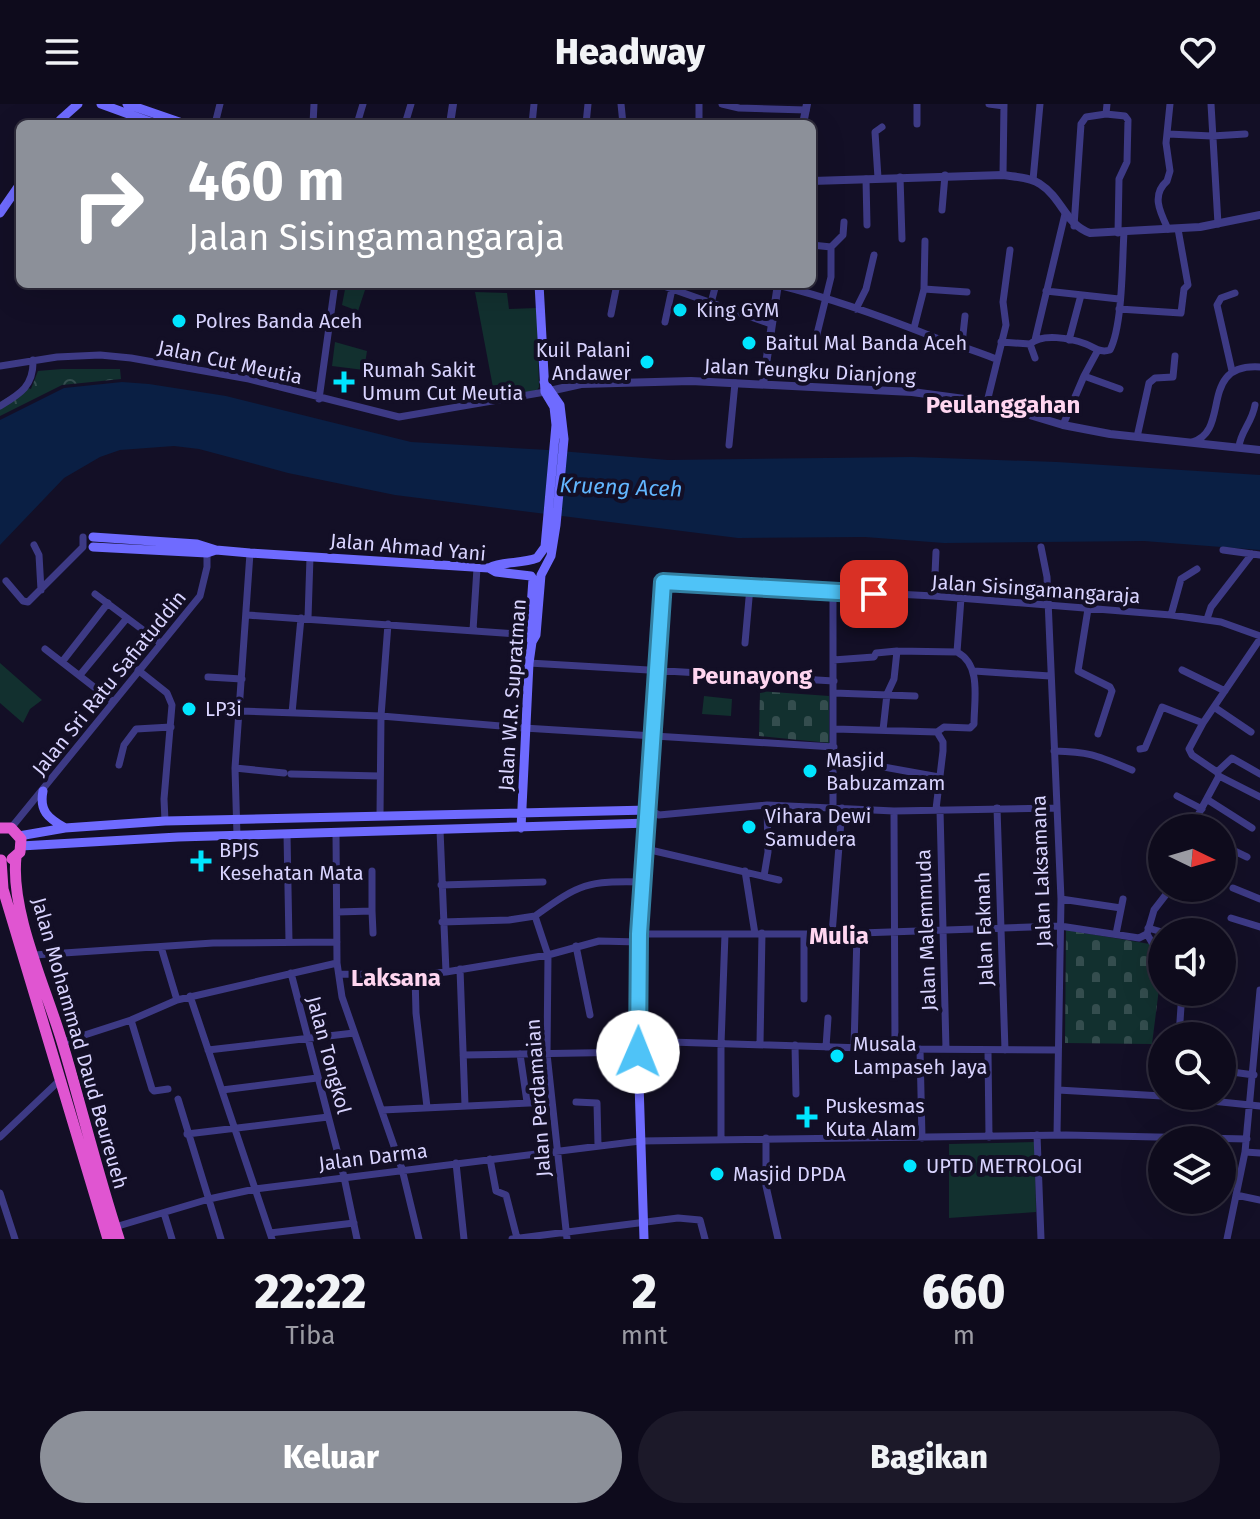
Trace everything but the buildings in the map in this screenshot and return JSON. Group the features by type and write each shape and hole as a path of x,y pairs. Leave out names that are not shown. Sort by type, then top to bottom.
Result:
{"highway":[{"path":"1,860 13,839"},
{"name":"Jalan Mohammad Daud Beureueh","path":"13,839 17,893 117,1233"},
{"name":"Jalan Mohammad Daud Beureueh","path":"1,860 1,877 10,911 108,1239"},
{"path":"0,902 10,911"}],"main road":[{"path":"61,120 78,104"},
{"path":"101,104 145,120"},
{"path":"132,105 174,120"},
{"path":"0,213 16,190"},
{"name":"Jalan W.R. Supratman","path":"539,288 547,388 560,438"},
{"name":"Jalan W.R. Supratman","path":"521,828 529,663 541,575 551,556 560,438 560,405 547,388"},
{"path":"489,568 496,564 520,563 537,558 544,550 552,525"},
{"name":"Jalan Ahmad Yani","path":"90,540 489,568 496,572 532,576 533,637"},
{"path":"43,791 41,802 45,813 65,828"},
{"path":"13,839 65,828 165,821 649,810 639,938 638,1046 644,1239"},
{"path":"13,839 237,836 649,823"}],"street":[{"path":"726,104 739,108 806,107"},
{"path":"917,104 917,124"},
{"path":"989,104 1004,105 1003,175"},
{"path":"1033,180 1040,104"},
{"path":"1106,114 1107,104"},
{"path":"1119,309 1181,313 1184,289 1188,285 1173,229 1158,196 1170,171 1166,143 1170,104"},
{"path":"1211,104 1218,224"},
{"path":"1001,342 1032,342 1043,337 1084,343 1098,350 1107,351 1112,347 1119,309 1121,232 1118,189 1127,162 1128,120 1125,116 1106,114 1086,117 1081,124 1074,226"},
{"path":"878,178 875,132 882,127"},
{"path":"1168,134 1245,134"},
{"path":"942,210 945,175"},
{"path":"816,181 945,175 1003,175 1033,180 1055,197 1074,226 1090,233 1173,229 1260,215"},
{"path":"900,177 902,239"},
{"path":"866,179 867,225"},
{"path":"1035,358 1032,342 1065,214"},
{"path":"815,342 831,277 831,247 843,235 844,222"},
{"path":"914,328 924,289 925,241"},
{"path":"816,245 831,247"},
{"path":"987,402 1006,325 1003,302 1010,250"},
{"path":"856,309 866,289 874,255"},
{"path":"319,399 334,288"},
{"path":"611,314 616,288"},
{"path":"711,303 715,288"},
{"path":"763,384 777,288"},
{"path":"793,288 962,344 996,359"},
{"path":"665,322 672,289 771,324"},
{"path":"924,289 967,292"},
{"path":"1046,291 1119,299"},
{"path":"1232,371 1217,305 1221,298 1235,293"},
{"path":"1069,340 1081,295"},
{"path":"962,344 965,316"},
{"path":"1063,425 1098,350"},
{"name":"Jalan Cut Meutia","path":"0,366 100,355 131,358 249,379 399,417 547,388"},
{"path":"1137,437 1149,383 1155,378 1172,379 1175,356"},
{"path":"0,406 27,387 33,372 33,360"},
{"path":"1186,443 1199,440 1204,435 1219,390 1232,371 1248,366 1260,367"},
{"path":"1084,376 1120,389"},
{"name":"Jalan Teungku Dianjong","path":"547,388 632,381 912,392 987,402 1063,425 1137,437 1260,450"},
{"path":"729,445 735,383"},
{"path":"1239,447 1240,437 1252,419 1255,405"},
{"path":"6,581 26,602 90,540"},
{"path":"34,545 39,555 41,590"},
{"name":"Jalan Laksamana","path":"1041,547 1047,577 1061,899 1057,1135"},
{"name":"Jalan Sri Ratu Safiatuddin","path":"13,839 43,791 112,701 200,596 210,550"},
{"path":"1223,550 1256,554"},
{"path":"934,596 936,552"},
{"path":"237,836 235,768 250,553"},
{"path":"1207,619 1211,607 1256,554"},
{"path":"292,713 310,557"},
{"path":"473,630 477,568"},
{"path":"1171,615 1181,579 1197,569"},
{"name":"Jalan Sisingamangaraja","path":"656,672 663,582 934,596 1171,615 1207,619 1260,638"},
{"path":"745,643 750,587"},
{"path":"832,934 838,808 834,758 833,591"},
{"path":"95,594 159,642"},
{"path":"957,652 961,598"},
{"path":"62,662 108,603"},
{"path":"1088,609 1078,671 1110,687 1112,691 1098,734"},
{"path":"247,615 533,637"},
{"path":"80,675 127,618"},
{"path":"380,816 381,716 388,624"},
{"path":"1260,638 1203,723 1189,752 1218,774 1260,797"},
{"path":"45,649 112,701"},
{"path":"833,660 868,659 876,653 897,651 957,652 974,671 973,726 970,728 944,727 937,732 835,729"},
{"path":"883,730 897,651"},
{"path":"529,663 834,681"},
{"path":"138,670 169,696 172,705 165,821"},
{"path":"1182,670 1225,691"},
{"path":"974,671 1050,676"},
{"path":"656,672 649,810 659,815 767,805 894,811 1055,808"},
{"path":"208,677 242,679"},
{"path":"834,693 915,696"},
{"path":"1140,749 1145,748 1162,707 1203,723"},
{"path":"1214,707 1251,732"},
{"path":"240,711 381,716 834,747"},
{"path":"119,765 124,745 136,729 171,727"},
{"name":"Jalan Malemmuda","path":"937,732 943,742 938,809 946,1049"},
{"path":"1054,751 1086,751 1132,770"},
{"path":"834,758 939,777"},
{"path":"1199,814 1218,774 1232,758 1260,774"},
{"path":"235,768 287,774 380,776"},
{"path":"1177,796 1202,809"},
{"path":"1208,800 1252,828"},
{"path":"764,876 768,852 767,805"},
{"name":"Jalan Faknah","path":"997,808 1005,1050"},
{"path":"894,811 895,1049"},
{"path":"649,823 659,815"},
{"path":"440,830 446,972"},
{"path":"336,833 337,963 342,997 402,1169 419,1239"},
{"path":"287,834 289,942"},
{"path":"646,849 779,880"},
{"path":"1236,852 1247,857"},
{"path":"372,871 373,933"},
{"path":"745,871 759,934 760,1044"},
{"path":"442,922 535,916 582,885 606,881 643,882"},
{"path":"441,885 543,882"},
{"path":"1236,889 1260,899"},
{"path":"1061,899 1122,904 1116,934"},
{"path":"337,912 372,911"},
{"name":"Jalan Perdamaian","path":"535,916 548,955 547,1054 555,1150 567,1235"},
{"path":"1236,920 1260,927"},
{"path":"339,974 415,975 446,972 548,955 599,941 639,938 895,932 1000,926 1060,926 1139,938 1148,931"},
{"path":"854,1048 857,933"},
{"path":"721,1139 725,934"},
{"path":"804,934 804,999"},
{"path":"34,955 161,947 337,942"},
{"path":"576,946 590,1015"},
{"path":"161,947 177,1000"},
{"path":"63,1042 131,1020 190,996 337,963"},
{"path":"460,969 465,1105"},
{"name":"Jalan Tongkol","path":"291,973 357,1239"},
{"path":"415,975 416,1013 427,1107"},
{"path":"1260,990 1258,1061 1254,1075 1256,1105 1236,1195 1260,1200"},
{"path":"190,996 271,1236 354,1223"},
{"path":"826,1047 828,1018"},
{"path":"131,1020 152,1089 168,1089"},
{"path":"208,1050 354,1033"},
{"path":"463,1055 547,1054 638,1046 721,1044 1058,1050"},
{"path":"795,1045 796,1094"},
{"path":"920,1049 922,1138"},
{"path":"988,1051 989,1137"},
{"path":"520,1054 527,1102"},
{"path":"1236,1073 1254,1075"},
{"path":"222,1090 317,1078"},
{"path":"0,1137 61,1079"},
{"path":"1058,1090 1148,1095"},
{"path":"178,1099 221,1239"},
{"path":"382,1110 551,1102"},
{"path":"576,1102 597,1103 598,1145"},
{"path":"1236,1103 1256,1105"},
{"path":"187,1134 328,1117"},
{"path":"1034,1239 1041,1239 1037,1135"},
{"name":"Jalan Darma","path":"117,1233 164,1213 255,1189 640,1141 1037,1135 1247,1139"},
{"path":"766,1138 766,1186 778,1239"},
{"path":"1245,1152 1260,1153"},
{"path":"490,1159 496,1191 506,1195 518,1238 567,1235 678,1218 697,1219 703,1224 705,1239"},
{"path":"456,1163 464,1239"},
{"path":"0,1193 15,1239"},
{"path":"164,1213 172,1239"},
{"path":"1227,1239 1232,1214"}],"green space":[{"path":"345,288 366,288 358,311 342,305"},
{"path":"475,292 507,293 509,309 537,308 539,387 536,392 495,398"},
{"path":"335,342 367,351 364,370 332,366"},
{"path":"120,369 121,379 62,385 0,416 0,402 25,387 31,389 38,371"},
{"path":"0,663 42,700 30,709 23,723 0,703"},
{"path":"760,691 829,696 829,743 759,736"},
{"path":"704,696 732,699 731,716 702,714"},
{"path":"1066,930 1148,944 1148,1006 1157,1006 1155,1022 1148,1022 1148,1044 1065,1043"},
{"path":"1035,1142 1036,1212 949,1218 949,1144"}],"water":[{"name":"Krueng Aceh","path":"122,382 226,396 411,442 668,460 912,457 1057,462 1260,475 1260,550 1144,541 944,543 865,537 738,538 395,495 288,473 199,449 174,446 120,450 100,457 64,478 0,545 0,420 64,388"}],"place":[{"name":"King GYM","path":"680,310"},
{"name":"Polres Banda Aceh","path":"179,321"},
{"name":"Baitul Mal Banda Aceh","path":"749,343"},
{"name":"Kuil Palani Andawer","path":"647,362"},
{"name":"Rumah Sakit Umum Cut Meutia","path":"344,382"},
{"name":"LP3i","path":"189,709"},
{"name":"Masjid Babuzamzam","path":"810,771"},
{"name":"Vihara Dewi Samudera","path":"749,827"},
{"name":"BPJS Kesehatan Mata","path":"201,861"},
{"name":"Musala Lampaseh Jaya","path":"837,1056"},
{"name":"Puskesmas Kuta Alam","path":"807,1117"},
{"name":"UPTD METROLOGI","path":"910,1166"},
{"name":"Masjid DPDA","path":"717,1174"}],"district":[{"name":"Peulanggahan","path":"1003,405"},
{"name":"Peunayong","path":"752,676"},
{"name":"Mulia","path":"839,936"},
{"name":"Laksana","path":"396,978"}],"route":[{"path":"638,1052 639,934 649,823 663,582 874,594"}]}
